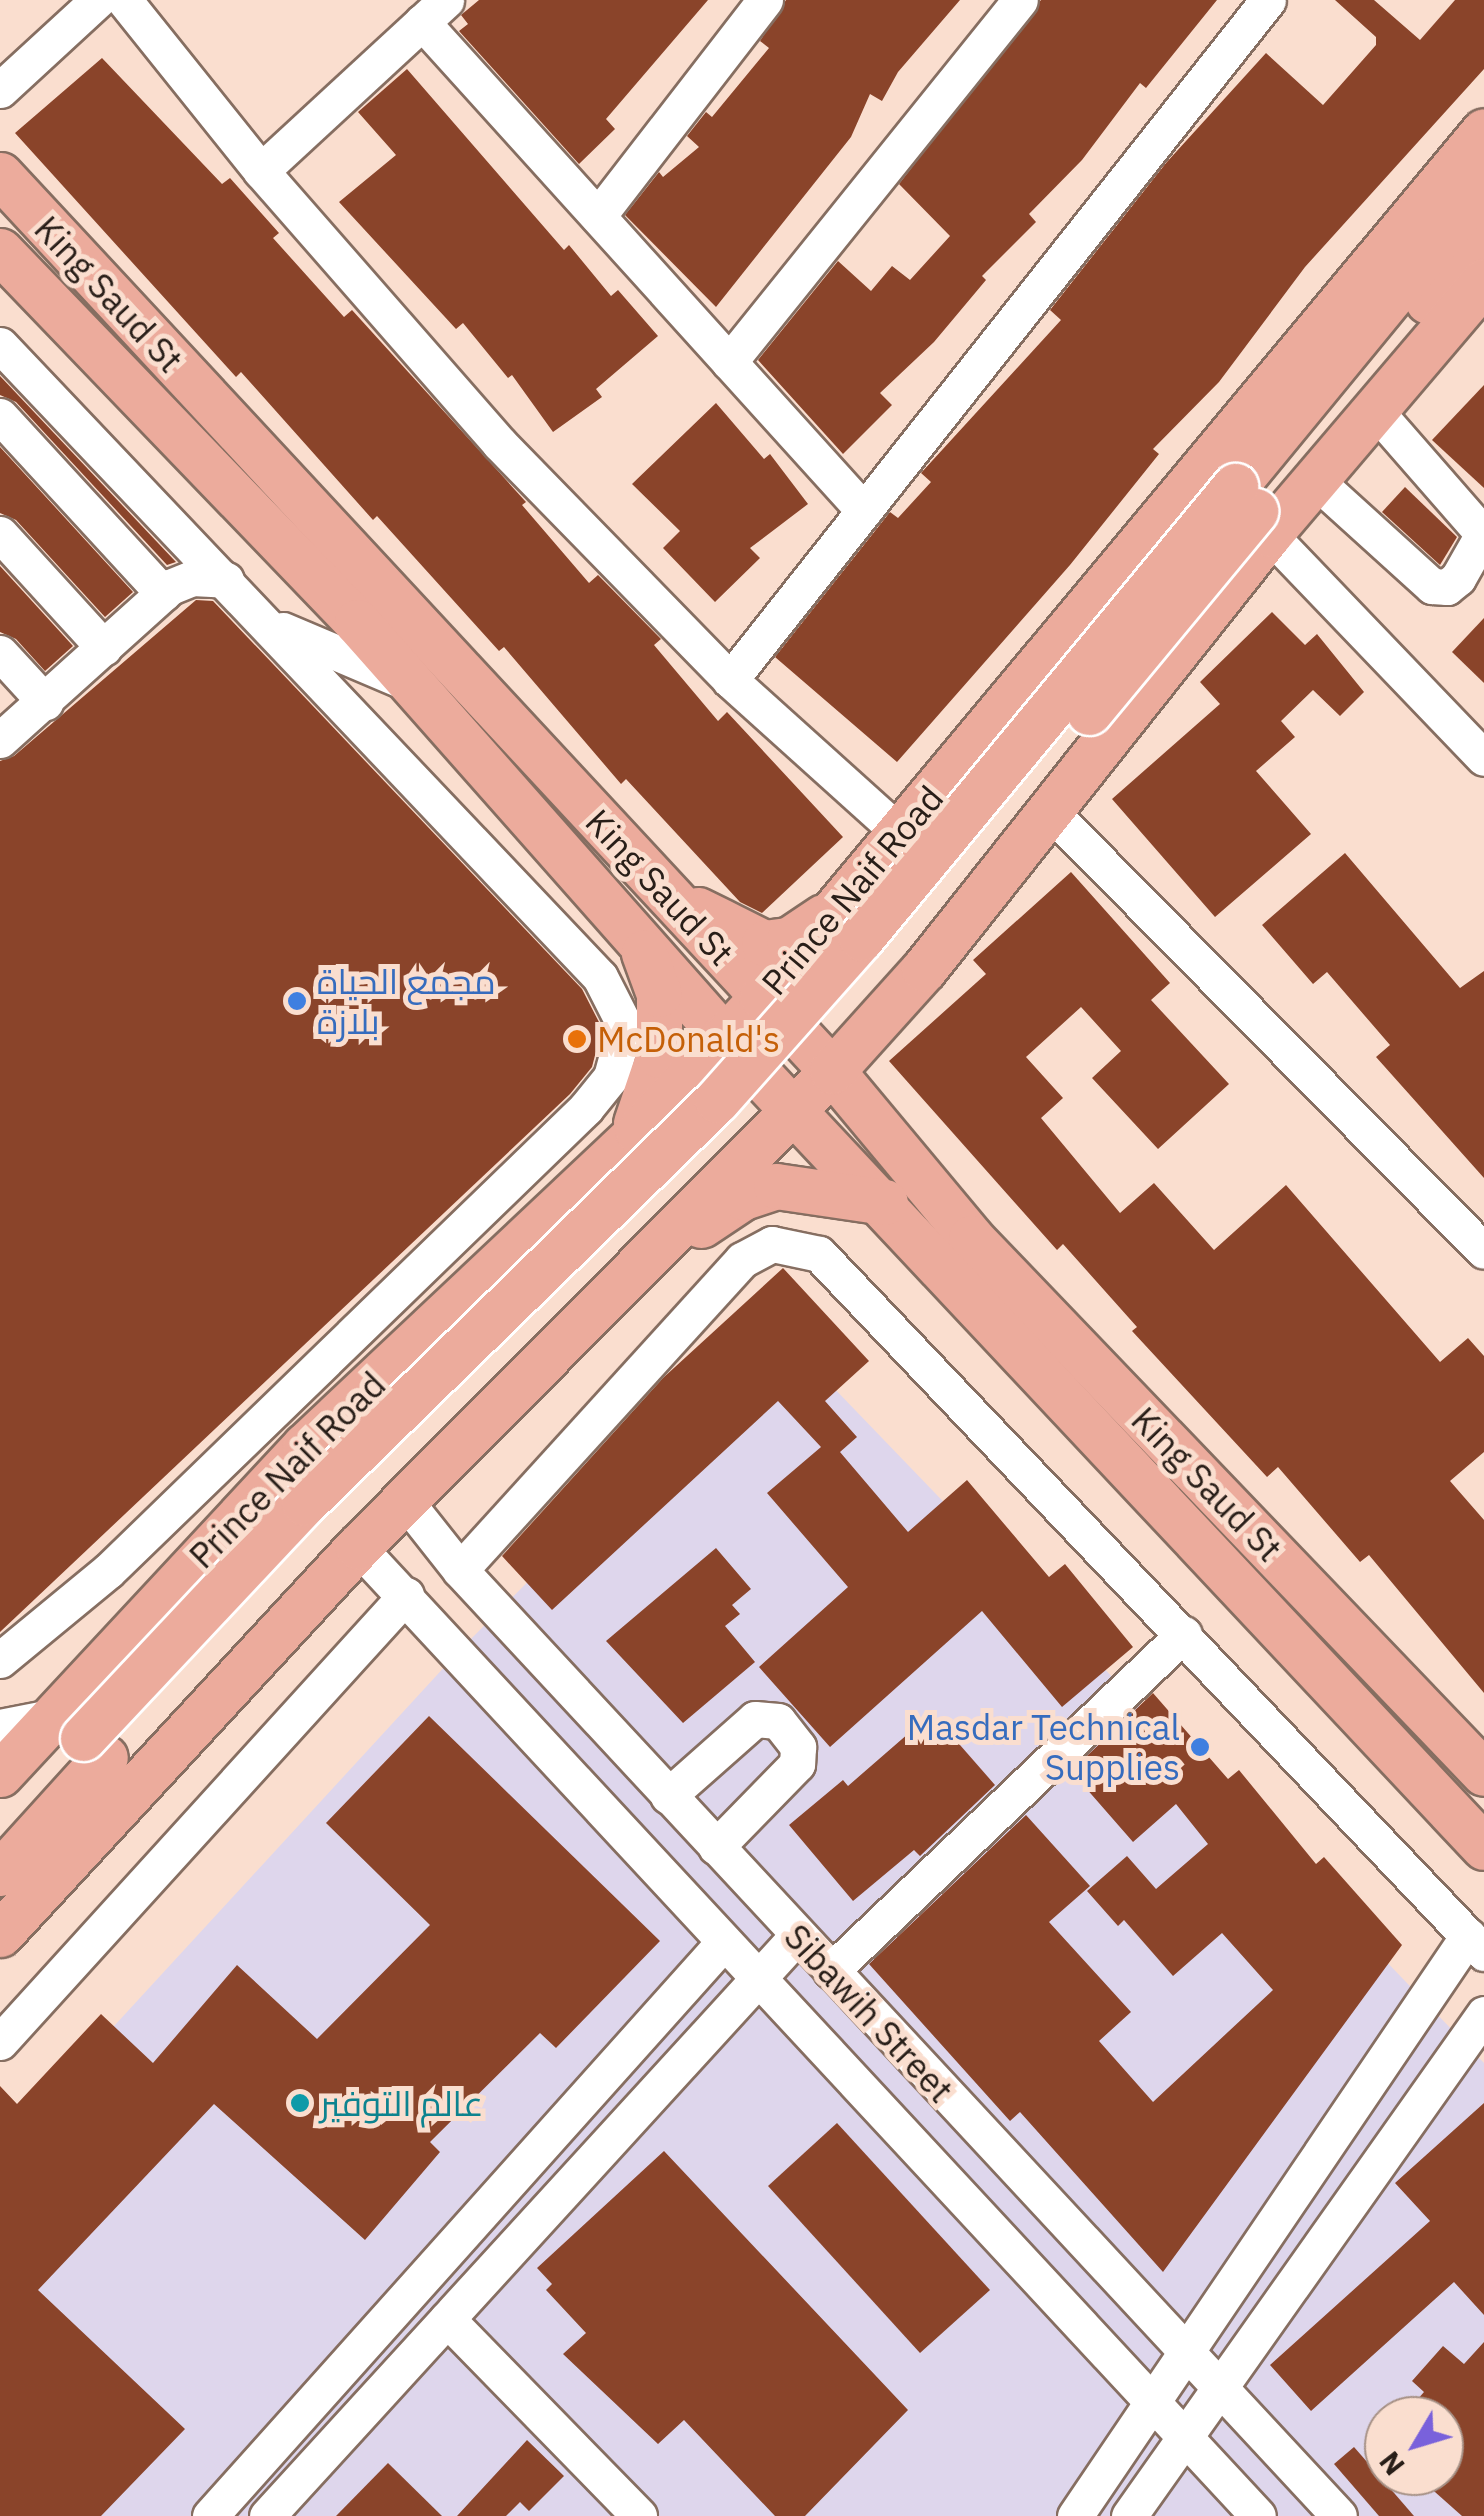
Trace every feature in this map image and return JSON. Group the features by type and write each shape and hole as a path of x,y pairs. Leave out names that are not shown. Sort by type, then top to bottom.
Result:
{"main road":[{"name":"Prince Naif Road","path":"0,1774 80,1737 305,1446 630,1140 762,997 1484,131"},
{"name":"King Saud St","path":"0,176 832,1071 971,1238 1484,1773"},
{"path":"0,1934 358,1547 832,1071 924,969 1049,810 1253,510 1484,183"},
{"path":"0,1828 80,1737 326,1522 739,1117 845,1002 1484,234"},
{"name":"King Saud St","path":"0,251 413,686 723,1036 886,1202 1484,1847"},
{"path":"1253,510 1315,480 1484,281"},
{"path":"657,884 736,935 764,943 788,940 842,905"},
{"path":"630,1140 659,1054 658,994 640,942"},
{"path":"924,969 868,1067 868,1088 971,1238"},
{"path":"637,1267 743,1197 776,1186 886,1202"},
{"path":"0,1873 80,1737"}],"street":[{"path":"0,90 98,0"},
{"path":"124,0 261,172 499,443 730,680 900,832"},
{"path":"598,216 764,0"},
{"path":"729,362 1020,0"},
{"path":"730,680 1268,0"},
{"path":"261,172 434,11 598,216 864,511"},
{"path":"0,345 600,977 625,1026 621,1056 586,1108 108,1571 0,1660"},
{"path":"1315,480 1432,586 1447,587 1458,578 1484,534 1374,410"},
{"path":"0,416 163,594"},
{"path":"1253,510 1484,758"},
{"path":"0,534 104,648"},
{"path":"0,740 163,594 192,578 226,580"},
{"path":"268,624 413,686"},
{"path":"0,653 45,702"},
{"path":"1049,810 1484,1252"},
{"path":"460,1570 742,1260 772,1244 819,1254 1476,1945 1184,2352 1075,2516"},
{"name":"Sibawih Street","path":"406,1503 460,1570 797,1936 1340,2516"},
{"name":"Sibawih Street","path":"358,1547 722,1944 1258,2516"},
{"path":"0,2042 406,1595"},
{"path":"831,1971 1184,1634"},
{"path":"668,1796 755,1718 778,1721 798,1746 798,1764 716,1847"},
{"path":"0,1727 80,1737"},
{"path":"267,2516 797,1936"},
{"path":"210,2516 722,1944"},
{"path":"1129,2516 1484,2014"},
{"path":"982,2220 1024,2179"},
{"path":"447,2319 639,2516"}],"shaded area":[{"path":"778,1330 1484,2063 1484,2516 0,2516 0,2150 460,1650"}],"building":[{"path":"479,0 708,0 606,119 615,129 579,164 459,31 468,24 461,15"},
{"path":"786,0 960,0 898,72 882,101 870,94 851,137 716,307 625,215 659,172 663,177 699,147 687,136 706,112 712,117 769,48 760,41"},
{"path":"1041,0 1217,0 1146,88 1140,83 1082,160 1029,214 1036,222 982,276 986,280 934,342 880,393 892,405 843,454 758,360 838,261 871,291 892,266 910,280 950,236 899,184"},
{"path":"1335,0 1374,0 1420,40 1455,0 1484,0 1484,69 1305,267 1219,382 1153,449 1159,454 1070,565 897,762 775,657 890,512 898,518 931,482 921,473 1061,320 1050,310 1166,163 1266,53 1323,105 1376,45 1376,37"},
{"path":"102,58 222,184 230,178 279,233 273,238 344,317 352,310 526,502 522,505 589,583 598,575 661,639 654,645 718,721 727,712 843,837 762,913 740,902 626,779 621,784 504,647 499,651 377,516 373,520 241,372 236,377 15,133"},
{"path":"407,69 564,250 569,245 611,296 618,290 658,336 596,389 602,397 553,432 512,375 508,378 463,323 456,329 339,202 396,155 358,112"},
{"path":"0,376 176,562 167,565 16,402 0,395"},
{"path":"1484,385 1484,488 1432,440"},
{"path":"716,403 764,459 770,454 808,504 750,548 760,558 715,602 663,548 680,531 632,484"},
{"path":"0,447 133,592 105,617 16,520 0,513"},
{"path":"1405,487 1457,537 1440,565 1382,512"},
{"path":"0,566 73,646 45,671 16,639 0,632"},
{"name":"مجمع الحياة بلازة","path":"196,600 213,601 582,989 602,1028 592,1067 570,1094 0,1632 0,761 14,756"},
{"path":"1272,612 1305,645 1317,634 1364,692 1340,716 1313,690 1281,721 1295,737 1256,771 1311,834 1215,917 1112,799 1220,704 1200,682"},
{"path":"1484,618 1484,683 1452,652"},
{"path":"1345,853 1460,988 1484,971 1484,1178 1376,1057 1390,1045 1327,972 1313,984 1262,925"},
{"path":"1071,872 1170,983 1151,1000 1229,1084 1158,1149 1092,1078 1121,1051 1081,1007 1026,1057 1063,1098 1041,1118 1120,1213 1154,1183 1214,1250 1286,1185 1440,1362 1468,1338 1484,1356 1484,1452 1450,1481 1484,1520 1484,1693 1369,1555 1360,1562 1278,1467 1267,1477 1132,1331 1137,1327 1063,1244 1057,1250 889,1061 986,974 973,960"},
{"path":"783,1268 869,1361 825,1401 857,1437 840,1452 908,1532 967,1480 1049,1577 1065,1564 1133,1647 1062,1707 982,1611 830,1747 759,1667 848,1587 767,1493 821,1447 778,1401 552,1610 502,1556 663,1378"},
{"path":"716,1548 751,1589 732,1605 740,1614 725,1626 755,1662 683,1723 606,1641"},
{"path":"1153,1693 1228,1779 1239,1770 1316,1864 1324,1857 1402,1945 1163,2272 1020,2112 1010,2121 869,1964 1026,1815 1090,1886 1049,1922 1131,2012 1099,2041 1153,2102 1273,1990 1222,1933 1173,1976 1124,1920 1118,1926 1087,1891 1127,1856 1156,1889 1208,1844 1176,1804 1133,1842 1071,1771"},
{"path":"932,1713 995,1785 920,1856 914,1850 853,1901 789,1825 843,1780 848,1786"},
{"path":"429,1716 660,1941 556,2048 540,2033 430,2142 440,2152 365,2240 214,2104 38,2290 185,2429 101,2516 0,2516 0,2086 17,2104 101,2014 153,2063 237,1965 317,2039 430,1925 326,1823"},
{"path":"1484,2103 1484,2315 1454,2282 1311,2411 1270,2365 1430,2221 1395,2183"},
{"path":"837,2123 990,2290 920,2353 768,2186"},
{"path":"664,2151 908,2410 805,2516 775,2516 684,2420 658,2444 563,2354 586,2333 546,2290 552,2284 537,2268"},
{"path":"1484,2342 1484,2516 1462,2516 1440,2496 1464,2496 1464,2396 1420,2396 1424,2392 1412,2381 1443,2346 1464,2364"},
{"path":"527,2440 564,2476 529,2511 520,2502 506,2516 457,2516"},
{"path":"1354,2447 1364,2458 1364,2496 1397,2496 1414,2516 1379,2516 1334,2464"},
{"path":"388,2463 442,2516 336,2516"}],"place":[{"name":"مجمع الحياة بلازة","path":"297,1001"},
{"name":"McDonald's","path":"577,1039"},
{"name":"Masdar Technical Supplies","path":"1200,1747"},
{"name":"عالم التوفير","path":"300,2103"}]}
